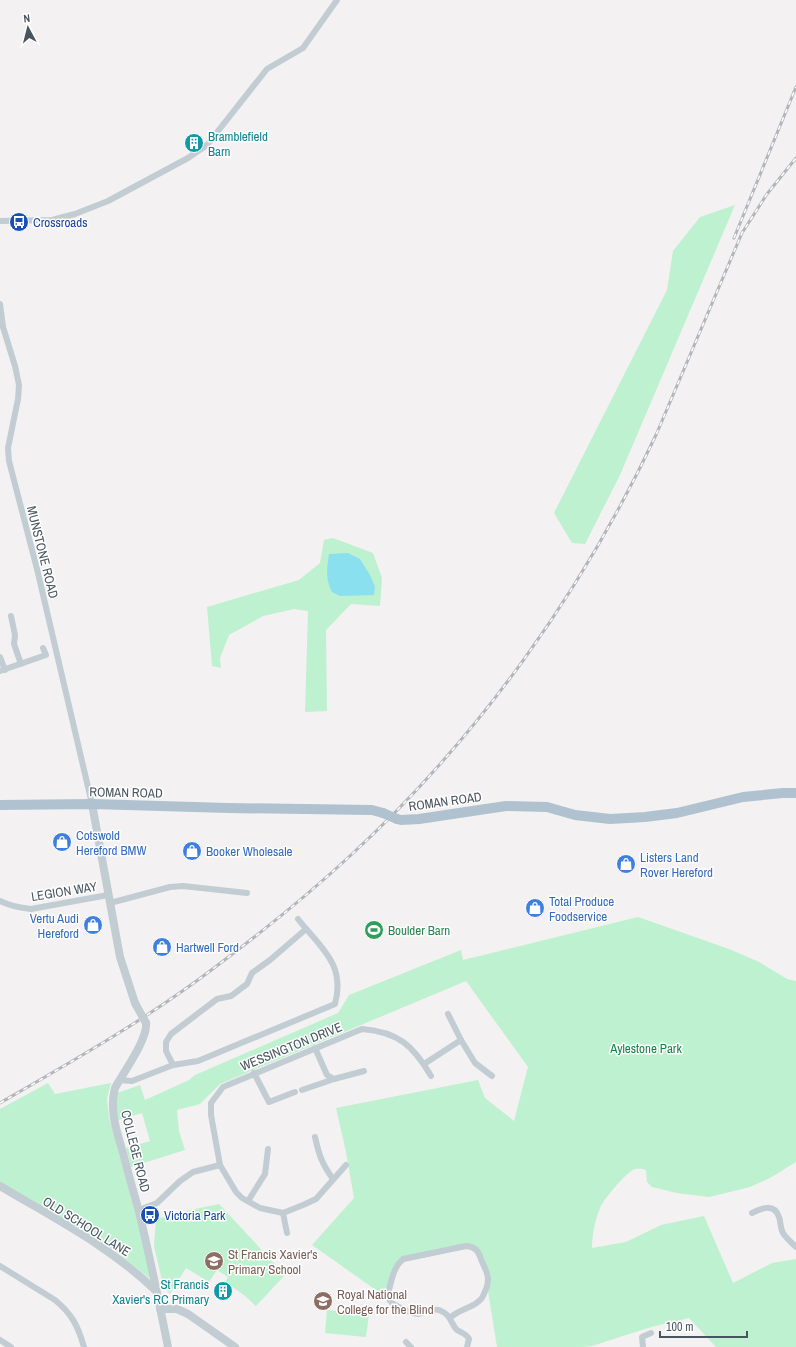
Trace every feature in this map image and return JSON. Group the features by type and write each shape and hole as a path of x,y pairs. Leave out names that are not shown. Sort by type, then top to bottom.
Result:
{"main road":[{"name":"ROMAN ROAD","path":"0,805 92,804 372,810 401,820 419,819 506,806 547,807 575,815 610,818 645,818 677,813 743,797 783,792 796,793"}],"street":[{"path":"0,221 52,220 75,214 114,197 188,158 207,145 267,70 303,48 337,0"},
{"name":"MUNSTONE ROAD","path":"0,304 3,327 19,385 18,399 8,448 8,461 37,569 92,804"},
{"path":"12,616 15,635 14,644 21,664"},
{"path":"0,657 2,671 21,664 47,658 43,648"},
{"name":"COLLEGE ROAD","path":"92,804 120,957 136,1003 146,1023 146,1029 140,1044 119,1080 113,1095 114,1119 138,1210 168,1347"},
{"name":"LEGION WAY","path":"0,901 8,905 31,908 109,899 170,887 183,886 248,893"},
{"path":"119,1080 132,1081 173,1065 198,1061 334,1004 338,992 338,978 332,961 298,919"},
{"path":"173,1065 166,1051 166,1042 171,1034 217,999 232,996 247,984 252,973 270,960 306,929"},
{"path":"448,1014 475,1063 492,1076"},
{"name":"WESSINGTON DRIVE","path":"220,1165 211,1115 211,1103 223,1087 254,1073 362,1029 388,1033 401,1040 412,1048 431,1076"},
{"path":"424,1064 461,1040"},
{"path":"315,1048 327,1074 334,1079"},
{"path":"302,1090 364,1071"},
{"path":"254,1073 269,1102 295,1092"},
{"path":"315,1137 319,1157 325,1169 333,1179"},
{"path":"248,1201 265,1174 268,1149"},
{"path":"138,1210 157,1203 180,1181 192,1172 220,1165 236,1192 248,1201 260,1208 283,1212 303,1205 316,1198 346,1166"},
{"name":"OLD SCHOOL LANE","path":"0,1186 111,1253 140,1276 157,1292"},
{"path":"752,1213 769,1207 775,1210 779,1216 782,1232 796,1247"},
{"path":"283,1212 287,1233"},
{"path":"450,1318 457,1312 481,1300 488,1279 486,1269 479,1253 473,1247 466,1246 403,1259 395,1269 388,1295 389,1300 392,1303 417,1314 437,1309 445,1313 450,1318 456,1329 468,1336 469,1339 467,1347"},
{"path":"0,1266 55,1300 62,1306 74,1320 84,1347"},
{"path":"160,1309 177,1309 188,1314 235,1347"},
{"path":"643,1347 642,1337 651,1333"},
{"path":"0,1340 11,1347"}],"green space":[{"path":"735,205 620,475 585,544 572,543 554,513 667,290 673,251 700,217"},
{"path":"333,538 373,553 382,578 380,606 351,604 326,630 327,711 305,712 308,611 294,609 263,616 229,635 220,658 221,668 212,666 207,607 299,580 320,563 324,540"},
{"name":"Aylestone Park","path":"638,917 729,949 759,962 787,979 796,981 796,1162 770,1178 750,1187 709,1197 677,1193 652,1187 647,1182 646,1170 633,1170 620,1181 602,1204 595,1223 592,1248 626,1242 661,1225 704,1216 733,1283 772,1263 796,1259 796,1347 716,1347 689,1318 651,1327 592,1346 497,1347 487,1285 488,1279 473,1247 399,1263 388,1295 383,1295 312,1245 354,1198 336,1108 478,1080 485,1098 514,1121 528,1067 466,981 220,1084 200,1104 177,1110 179,1131 185,1150 131,1167 126,1148 150,1141 142,1113 118,1120 116,1106 117,1093 140,1085 145,1100 189,1080 195,1075 338,1013 349,995 461,950 463,960"},
{"path":"48,1083 55,1094 111,1083 107,1098 109,1117 151,1276 149,1278 119,1254 0,1182 0,1109"},
{"name":"St Francis Xavier's Primary School","path":"219,1204 285,1275 256,1306 244,1295 225,1282 228,1277 217,1270 209,1282 186,1268 170,1294 163,1285 154,1246 156,1219"},
{"path":"327,1310 369,1314 366,1337 325,1333"}],"water":[{"path":"348,553 360,559 370,575 375,587 374,595 340,596 332,592 327,578 329,554"}],"railway":[{"path":"734,238 796,87"},
{"path":"0,1103 163,1005 189,987 267,927 351,855 398,810 442,762 484,712 524,660 561,606 595,550 627,493 656,435 742,233 767,194 796,158"}],"place":[{"name":"Bramblefield Barn","path":"194,143"},
{"name":"Crossroads","path":"19,222"},
{"name":"Cotswold Hereford BMW","path":"62,842"},
{"name":"Booker Wholesale","path":"192,851"},
{"name":"Listers Land Rover Hereford","path":"626,864"},
{"name":"Total Produce Foodservice","path":"535,908"},
{"name":"Vertu Audi Hereford","path":"93,925"},
{"name":"Boulder Barn","path":"374,930"},
{"name":"Hartwell Ford","path":"162,947"},
{"name":"Victoria Park","path":"150,1215"},
{"name":"St Francis Xavier's Primary School","path":"214,1261"},
{"name":"St Francis Xavier's RC Primary","path":"223,1291"},
{"name":"Royal National College for the Blind","path":"323,1301"}]}
